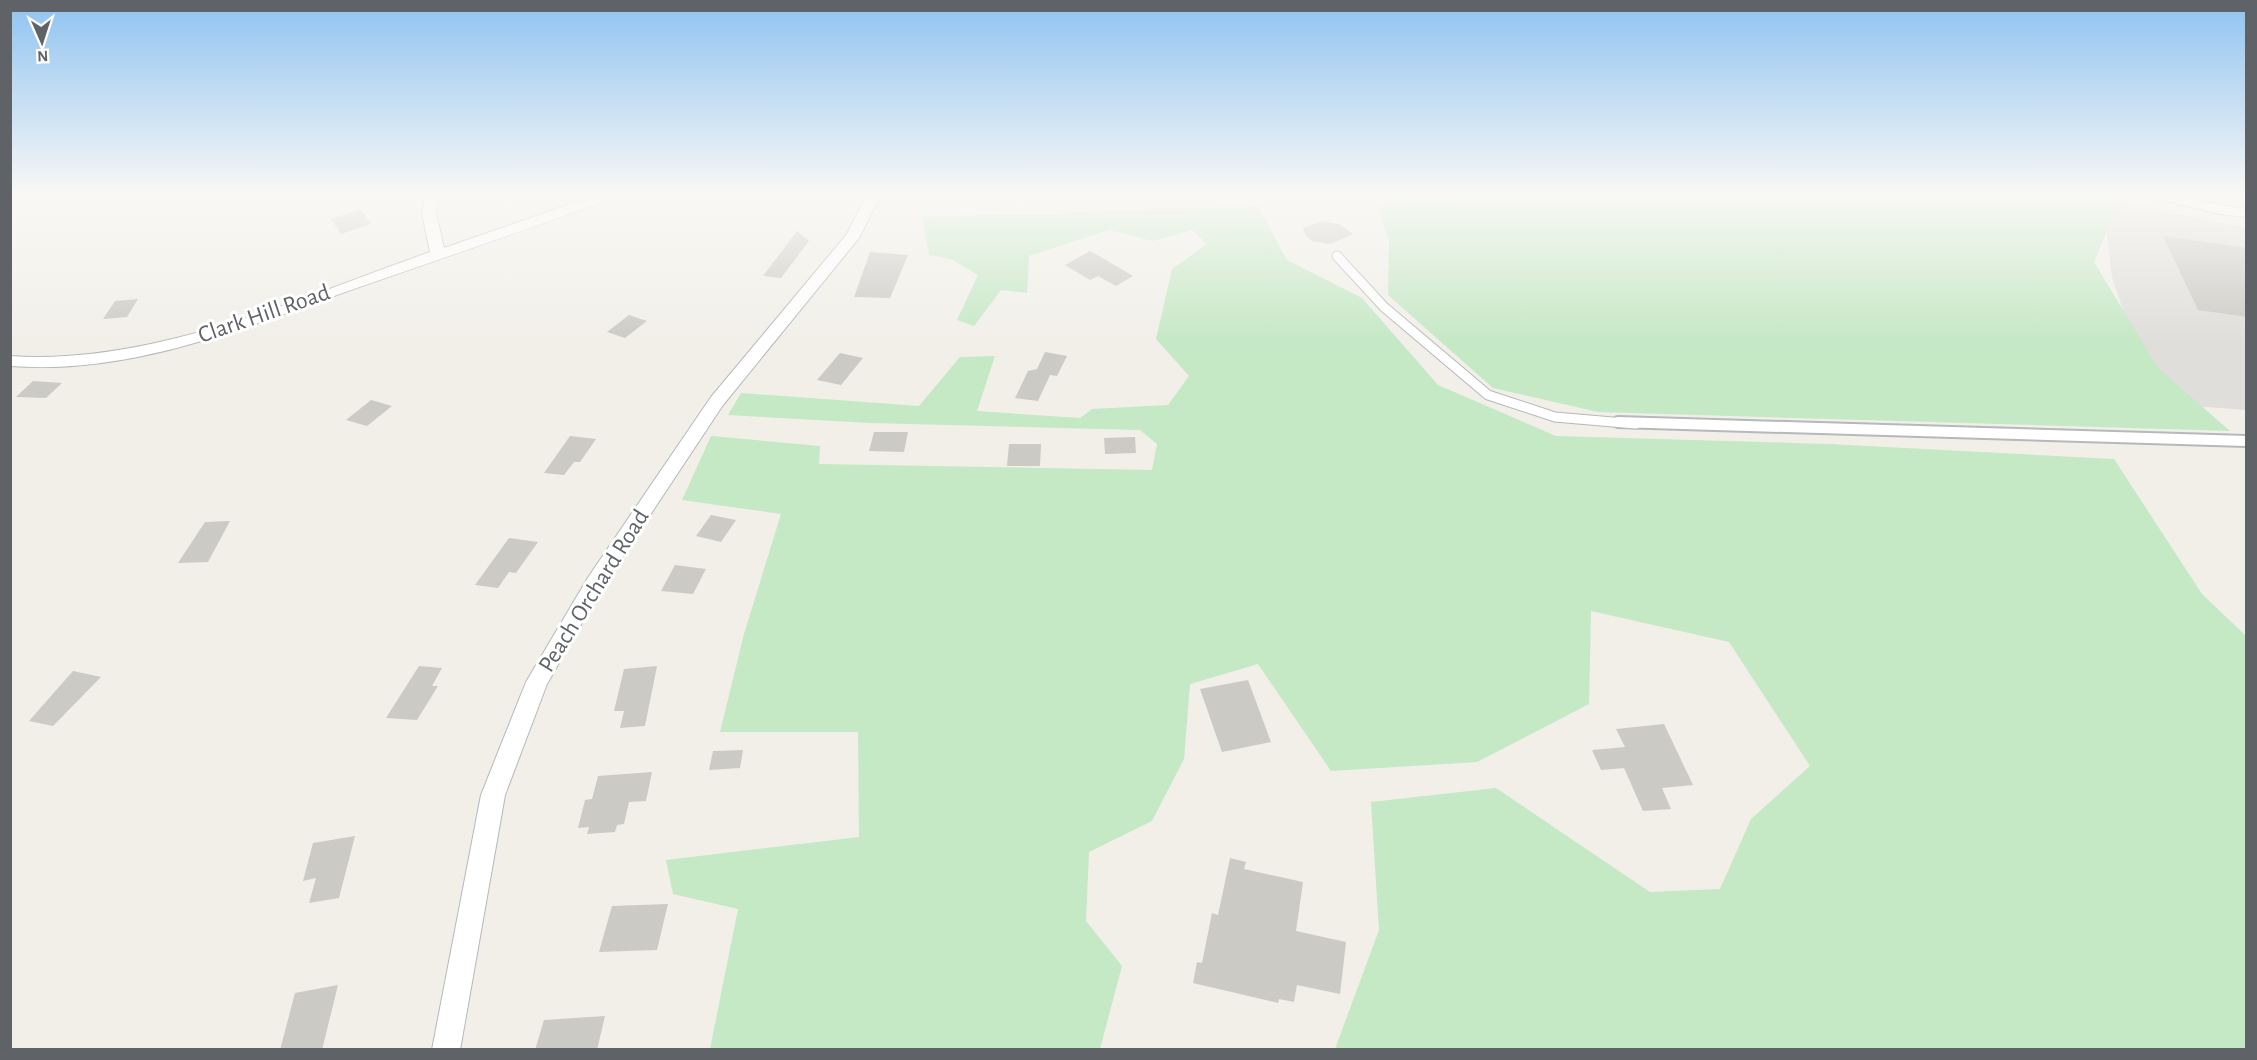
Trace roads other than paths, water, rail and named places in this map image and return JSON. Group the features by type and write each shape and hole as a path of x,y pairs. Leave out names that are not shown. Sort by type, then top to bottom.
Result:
{"street":[{"path":"436,243 438,253"},
{"name":"Clark Hill Road","path":"10,361 51,364 115,357 208,335 466,243"},
{"name":"Peach Orchard Road","path":"446,1050 493,795 537,682 596,581 717,401 847,243"}],"lane":[{"path":"1337,256 1384,307 1488,395 1555,417 1639,424 2247,441"}]}
